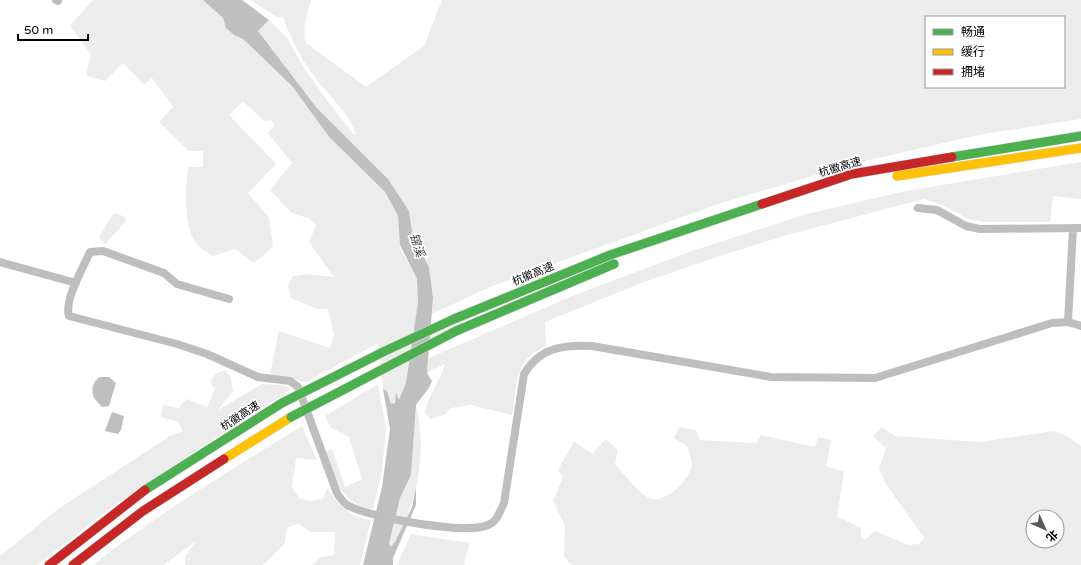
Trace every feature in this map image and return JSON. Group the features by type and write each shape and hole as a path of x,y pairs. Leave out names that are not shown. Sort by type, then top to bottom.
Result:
{"highway":[{"name":"杭徽高速","path":"49,565 135,497 282,403 385,351 454,319 610,255 852,174 1081,136"},
{"name":"杭徽高速","path":"645,253 852,183 1081,148"},
{"name":"杭徽高速","path":"74,565 143,510 291,417 456,331 623,261"}],"street":[{"path":"918,208 937,210 966,226 980,228 1077,229 1068,322"},
{"path":"229,299 177,284 164,273 103,251 90,252 76,283 67,309 69,316 177,344 207,354 258,377 290,382 298,387 337,493 348,506 370,514 418,523 478,529 490,525 499,515 504,503 524,374 530,363 539,355 549,350 576,345 592,346 771,377 875,378 1052,322 1068,322 1081,326"},
{"path":"0,262 76,283"}],"shaded area":[{"path":"93,0 203,0 223,18 226,28 234,35 243,39 292,86 330,138 385,193 398,216 401,250 417,279 418,302 406,383 399,402 391,404 387,391 383,389 378,343 306,382 270,374 279,331 330,348 334,335 328,309 317,309 291,298 288,286 293,276 308,274 334,277 309,242 316,225 309,218 293,214 270,190 292,163 268,133 275,125 271,120 264,121 243,101 229,115 276,164 248,193 269,217 273,247 254,263 235,249 213,256 200,247 194,240 188,224 186,204 188,167 203,167 203,151 189,151 159,122 173,107 152,78 144,85 123,63 105,81 86,76 91,54 70,26"},
{"path":"203,0 242,0 269,20 258,31 316,107 388,179 409,211 413,238 429,267 433,298 427,373 432,381 416,405 411,475 400,498 389,544 391,547 395,542 412,507 416,487 416,505 393,558 393,565 363,565 382,487 390,429 383,389 387,391 391,404 395,403 396,393 399,400 406,383 418,302 417,279 400,245 398,216 385,192 330,138 292,86 243,39 234,35 226,28 223,18"},
{"path":"250,0 311,0 305,27 306,43 366,87 424,46 442,0 1081,0 1081,119 983,134 856,163 718,204 490,287 432,314 433,298 429,267 413,238 409,211 388,179 316,107 258,31 269,20 287,38 304,68 326,99 353,134 356,134 348,117 307,66 295,45 283,17 277,17"},
{"path":"1081,162 1081,199 1053,196 1050,222 984,222 968,219 945,206 924,199 787,235 644,282 545,322 546,346 530,356 520,370 516,385 512,415 471,405 451,408 446,414 431,419 425,413 429,400 445,364 427,373 429,358 572,296 689,252 807,214 906,191"},
{"path":"114,213 125,218 126,221 105,244 99,237"},
{"path":"225,370 230,376 233,391 218,410 262,384 282,385 292,389 239,422 111,508 37,565 0,565 0,556 58,509 170,436 183,431 178,422 161,417 163,405 179,408 186,399 207,407 215,389 210,382 216,374"},
{"path":"100,377 109,377 116,383 109,406 102,407 94,398 93,386 95,381"},
{"path":"378,384 386,429 382,470 373,509 353,502 341,489 326,452 332,449 345,487 362,479 349,437 331,428 325,416"},
{"path":"416,405 419,420 421,450 418,480 410,509 391,548 389,544 400,498 411,475"},
{"path":"112,412 124,416 121,430 118,434 105,431"},
{"path":"302,426 317,460 296,458 292,487 299,498 310,501 323,499 327,488 345,510 363,519 371,520 360,565 312,565 321,557 334,555 335,532 310,532 299,524 287,527 285,543 262,565 185,565 185,557 196,541 164,565 93,565 169,510"},
{"path":"679,427 696,430 700,440 756,443 761,435 815,447 818,437 831,440 826,466 844,472 837,516 861,528 861,537 865,540 875,531 908,545 919,544 924,538 886,484 879,469 886,448 873,436 882,427 895,436 979,442 1054,431 1067,436 1081,446 1081,565 571,565 564,556 565,526 553,501 563,477 558,470 574,441 592,454 606,439 618,450 615,464 638,490 647,497 653,499 668,495 675,490 690,471 692,463 688,448 674,438"},
{"path":"411,534 470,543 464,561 465,565 397,565"}],"traffic: fast":[{"path":"952,157 1081,136"},
{"path":"454,319 610,255 762,204"},
{"path":"456,331 614,264"},
{"path":"282,403 385,351 454,319"},
{"path":"291,417 456,331"},
{"path":"145,490 282,403"}],"traffic: slow":[{"path":"897,176 1081,148"},
{"path":"224,459 291,417"}],"traffic: jam":[{"path":"762,204 852,174 952,157"},
{"path":"73,565 143,511 224,459"},
{"path":"49,565 145,490"}],"water label":[{"name":"锦溪","path":"417,245"}]}
